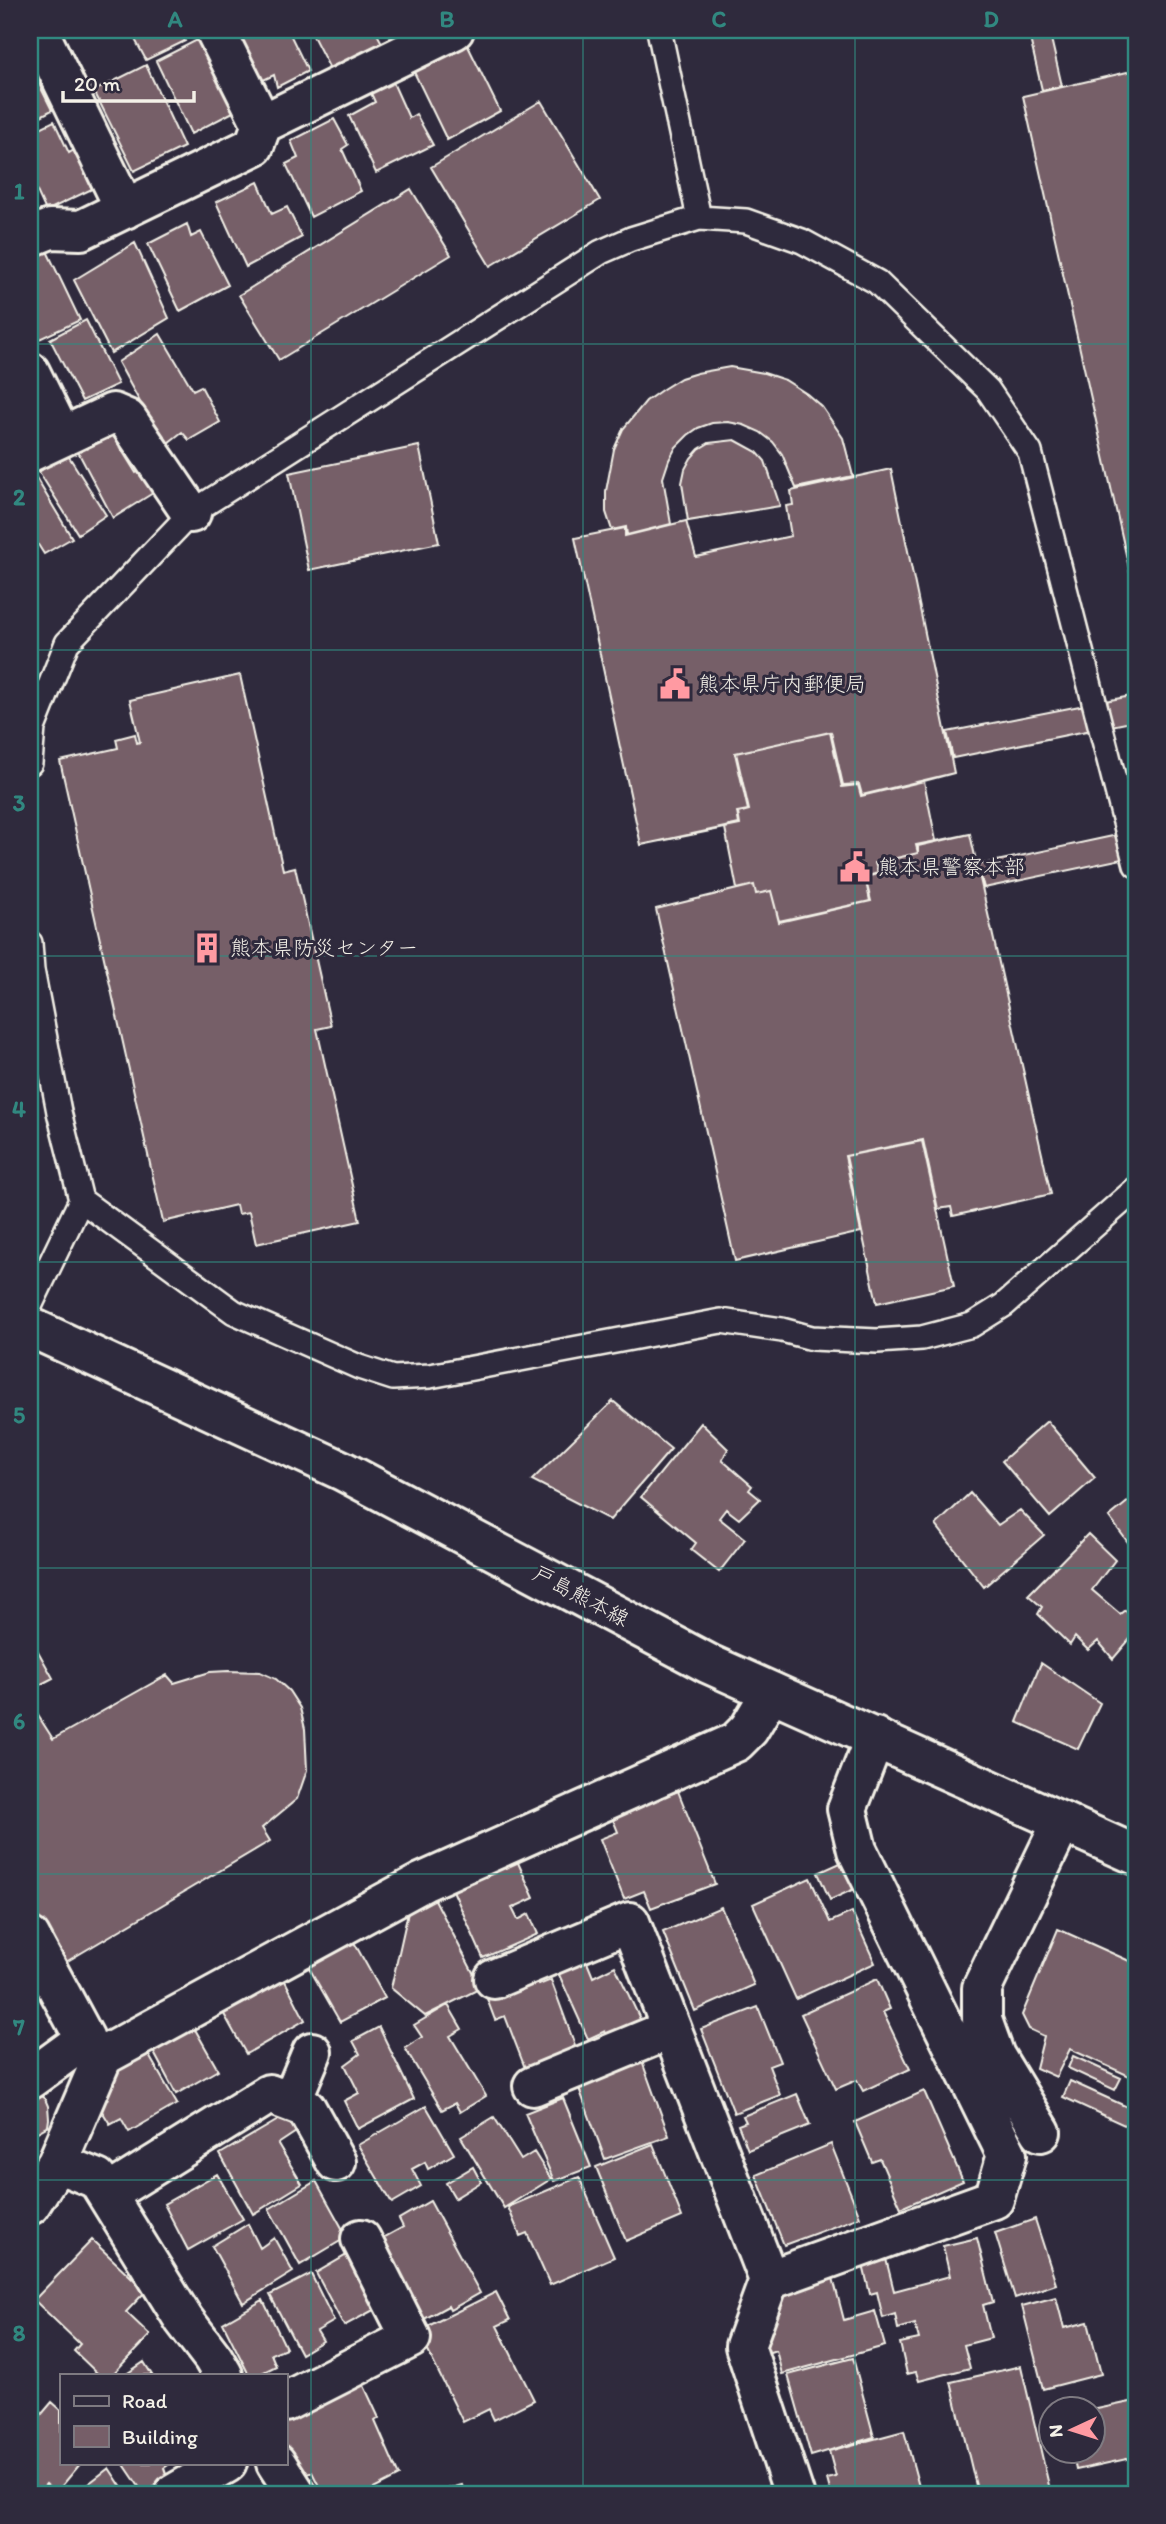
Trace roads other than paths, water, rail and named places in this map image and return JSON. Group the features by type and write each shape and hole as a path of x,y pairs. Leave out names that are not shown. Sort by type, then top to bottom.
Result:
{"street":[{"path":"38,30 125,209"},
{"path":"215,30 262,124"},
{"path":"30,237 50,229 82,230 254,146 262,124 397,42 454,30"},
{"path":"30,372 46,445 113,413 127,419 191,513"},
{"name":"戸島熊本線","path":"30,1327 343,1471 709,1664 1136,1856"},
{"path":"30,2205 57,2163 103,2056 423,1882 736,1742 749,1729 771,1692"},
{"path":"769,2280 994,2199 1007,2155 858,1850 847,1809 875,1737"},
{"path":"1041,2132 995,2056 982,2020 982,1988 1062,1822"},
{"path":"494,1979 630,1922 769,2280 746,2346 794,2494"},
{"path":"30,1937 85,2039 30,2079"},
{"path":"533,2085 671,2029"},
{"path":"291,2102 312,2052"},
{"path":"108,2194 270,2094 306,2108 335,2162"},
{"path":"57,2163 97,2179 184,2320 222,2374"},
{"path":"287,2401 411,2338 361,2239"},
{"path":"174,2494 224,2464"},
{"path":"277,2464 296,2494"}],"lane":[{"path":"659,30 699,218"},
{"path":"30,763 33,728 67,643 191,513 601,252 631,239 699,218 746,220 802,241 877,282 988,390 1030,452 1136,865"},
{"path":"30,943 32,970 59,1112 81,1200 30,1306"},
{"path":"81,1200 234,1312 359,1367 393,1378 430,1376 721,1321 782,1329 822,1339 877,1341 922,1338 972,1325 1004,1305 1136,1189"}],"place":[{"name":"熊本県庁内郵便局","path":"675,684"},
{"name":"熊本県警察本部","path":"855,867"},
{"name":"熊本県防災センター","path":"207,948"}]}
